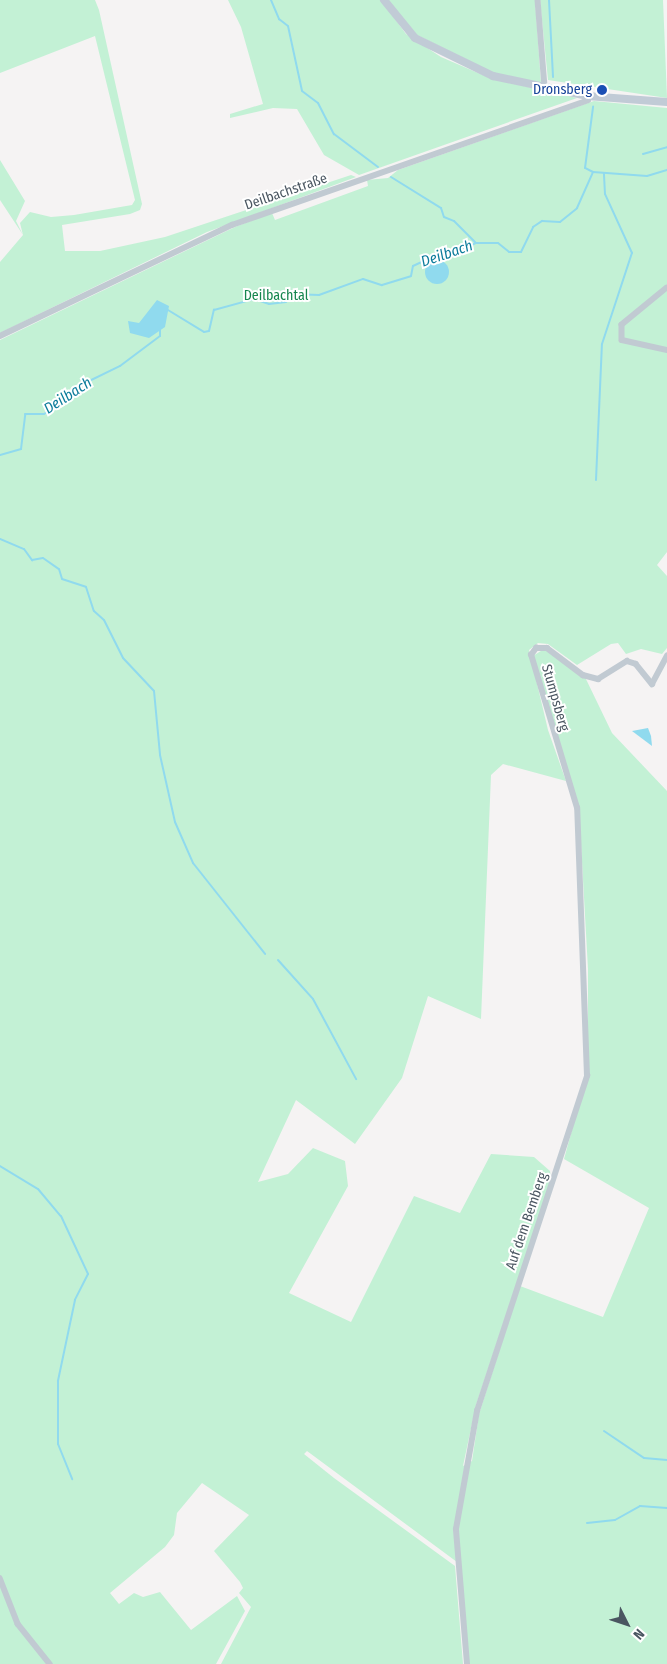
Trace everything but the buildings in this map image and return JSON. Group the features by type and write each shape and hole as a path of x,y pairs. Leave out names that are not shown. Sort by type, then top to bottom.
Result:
{"main road":[{"path":"384,0 408,32 441,54 493,76 587,96 667,102"}],"street":[{"path":"538,0 545,87"},
{"name":"Deilbachstraße","path":"0,336 232,224 588,100 587,96"},
{"path":"667,288 622,325 622,340 667,350"},
{"name":"Stumpsberg","path":"569,783 550,730 533,651 547,648 583,675 598,679 627,661 636,664 652,684 667,656"},
{"name":"Auf dem Bemberg","path":"467,1664 456,1529 477,1411 587,1076 580,847 569,783"},
{"path":"0,1578 18,1624 50,1664"}],"green space":[{"path":"0,0 95,0 99,10 142,204 140,210 130,214 62,225 65,251 100,251 165,237 351,175 356,177 207,232 0,333 0,262 23,235 20,223 30,212 51,217 74,215 132,205 135,200 95,36 0,73"},
{"path":"228,0 381,0 406,34 441,57 492,79 577,98 359,175 324,155 297,109 273,108 230,118 230,114 263,104 241,27"},
{"path":"388,0 535,0 541,83 494,73 417,35"},
{"path":"540,0 663,0 667,98 548,80"},
{"name":"Deilbachtal","path":"594,101 667,108 667,552 657,565 667,576 667,648 662,654 641,649 626,654 618,643 611,644 577,665 548,644 538,643 529,650 548,730 566,781 503,764 491,775 481,1019 428,996 402,1078 355,1144 296,1100 258,1182 288,1174 313,1148 345,1161 348,1186 289,1293 351,1322 414,1196 460,1213 491,1154 534,1157 550,1171 551,1180 476,1405 463,1466 472,1461 479,1414 520,1286 603,1317 649,1208 564,1159 588,1072 588,969 579,808 533,656 544,649 584,675 612,733 667,791 667,1664 468,1664 457,1562 307,1451 304,1454 334,1478 455,1566 463,1664 221,1664 251,1607 239,1593 243,1588 240,1582 214,1551 249,1515 202,1483 177,1513 174,1535 165,1547 110,1593 119,1604 134,1593 143,1597 160,1592 191,1630 237,1596 245,1611 216,1664 0,1664 0,340 235,227 272,213 275,220 368,186 367,180 388,178 398,170"},
{"path":"0,160 25,201 16,221 23,235 0,200"}],"water":[{"path":"437,260 442,261 448,267 448,277 442,283 437,284 432,283 426,277 425,272 426,267 432,261"},
{"path":"157,300 169,306 165,327 149,338 130,333 128,321 139,323"},
{"path":"648,728 651,736 652,746 632,731"}],"waterway":[{"path":"271,0 279,19 288,26 302,91 318,103 334,134 378,167"},
{"path":"549,0 553,77"},
{"path":"593,107 585,168 593,172"},
{"path":"643,154 667,147"},
{"name":"Deilbach","path":"168,310 204,332 209,331 214,310 254,299 269,304 286,302 292,294 319,295 363,279 382,285 411,276 413,266 441,253 456,253 476,243 498,243 509,252 521,252 533,227 542,221 560,222 577,208 593,172 647,176 667,170"},
{"path":"596,480 602,344 632,253 605,194 604,173"},
{"path":"391,177 441,208 444,217 454,221 475,242"},
{"name":"Deilbach","path":"0,455 21,449 25,414 44,414 63,402 81,385 120,366 160,336 160,329"},
{"path":"0,539 24,549 32,560 43,558 59,569 62,579 86,587 94,611 104,620 123,658 154,691 160,755 175,822 193,863 265,954"},
{"path":"278,960 313,999 356,1079"},
{"path":"0,1166 38,1189 61,1216 88,1274 75,1300 58,1381 58,1444 72,1479"},
{"path":"604,1431 644,1458 667,1460"},
{"path":"587,1523 615,1520 640,1506 667,1508"}],"place":[{"name":"Dronsberg","path":"602,90"}]}
